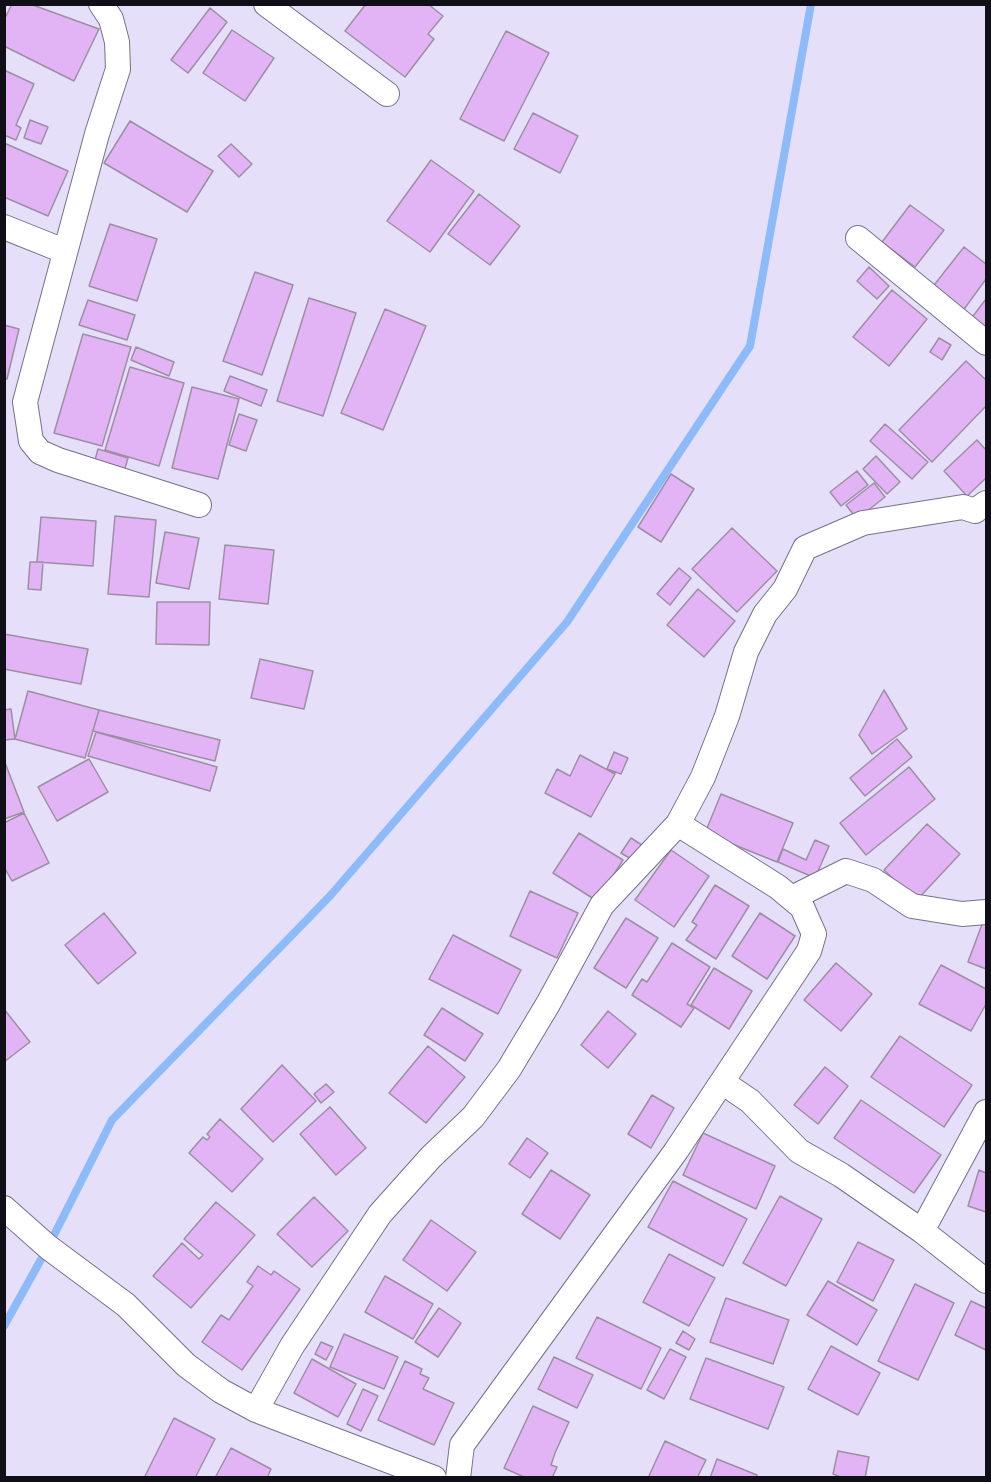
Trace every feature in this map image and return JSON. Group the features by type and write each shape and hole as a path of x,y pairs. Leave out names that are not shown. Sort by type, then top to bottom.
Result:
{"street":[{"path":"101,4 111,19 117,42 118,69 64,251 25,402 31,441 40,452 58,460 199,505"},
{"path":"266,4 387,94"},
{"path":"4,226 64,251"},
{"path":"858,238 987,343"},
{"path":"256,1410 292,1346 380,1214 431,1157 473,1117 508,1069 548,1004 602,905 678,824 703,777 727,716 746,652 765,614 785,589 805,548 863,523 963,507 975,512 987,503"},
{"path":"458,1478 462,1445 676,1151 808,951 814,934 812,924 802,907 792,898 678,824"},
{"path":"792,898 846,871 873,880 912,906 962,914 987,912"},
{"path":"722,1082 750,1101 799,1151 841,1175 922,1231 987,1281"},
{"path":"922,1231 987,1112"},
{"path":"4,1208 48,1247 126,1305 186,1365 221,1391 256,1410 434,1478"}],"building":[{"path":"12,4 30,4 99,29 74,81 4,46 4,20"},
{"path":"366,4 428,4 443,16 428,34 434,39 405,77 345,31"},
{"path":"210,8 227,22 188,73 171,60"},
{"path":"232,30 274,58 245,101 203,73"},
{"path":"506,31 549,53 504,141 460,119"},
{"path":"4,70 34,84 16,125 21,128 16,140 4,135"},
{"path":"533,113 578,136 560,173 514,149"},
{"path":"30,120 48,127 41,144 24,138"},
{"path":"130,121 213,171 187,212 104,163"},
{"path":"4,143 68,171 48,216 4,197"},
{"path":"231,144 252,164 239,177 218,156"},
{"path":"431,160 474,191 430,252 387,221"},
{"path":"479,194 520,226 490,265 448,234"},
{"path":"910,205 944,230 915,267 882,242"},
{"path":"110,224 157,239 137,301 89,286"},
{"path":"964,247 986,264 986,279 962,312 931,289"},
{"path":"869,267 889,286 877,299 857,281"},
{"path":"255,272 293,285 262,375 223,361"},
{"path":"892,290 927,319 889,366 853,337"},
{"path":"309,298 356,313 323,416 277,401"},
{"path":"986,299 986,333 970,320"},
{"path":"88,300 135,315 127,340 79,325"},
{"path":"385,309 426,326 383,430 341,413"},
{"path":"4,325 19,329 7,379 4,378"},
{"path":"83,334 131,347 102,446 54,433"},
{"path":"939,338 951,345 942,360 930,352"},
{"path":"136,347 174,362 169,376 131,360"},
{"path":"966,361 986,380 986,406 932,462 899,430"},
{"path":"130,367 184,383 159,466 105,450"},
{"path":"230,376 267,390 261,406 224,391"},
{"path":"192,387 239,399 218,479 172,468"},
{"path":"239,414 257,420 246,451 229,445"},
{"path":"885,424 928,462 912,479 870,441"},
{"path":"977,440 986,450 986,478 967,496 944,471"},
{"path":"98,449 128,458 123,475 93,467"},
{"path":"876,456 900,482 887,494 863,469"},
{"path":"857,471 868,485 841,506 830,492"},
{"path":"671,474 694,489 661,542 638,527"},
{"path":"874,483 885,497 857,519 846,505"},
{"path":"115,516 156,520 149,597 108,594"},
{"path":"41,517 96,521 93,566 37,562"},
{"path":"732,528 777,571 737,612 692,569"},
{"path":"165,532 199,538 189,589 156,583"},
{"path":"225,545 274,550 268,604 219,599"},
{"path":"30,562 43,562 41,590 28,589"},
{"path":"679,568 691,578 670,605 657,594"},
{"path":"698,589 735,621 704,657 667,625"},
{"path":"157,602 210,602 209,645 156,644"},
{"path":"4,634 88,649 81,684 4,669"},
{"path":"260,659 313,671 304,709 251,698"},
{"path":"884,690 907,729 872,754 859,735"},
{"path":"28,691 99,710 85,758 15,739"},
{"path":"11,709 15,739 4,740 4,710"},
{"path":"99,710 220,740 215,761 93,731"},
{"path":"96,732 217,767 210,791 88,756"},
{"path":"897,739 912,757 865,796 850,778"},
{"path":"614,752 628,758 621,774 607,769"},
{"path":"580,755 615,774 591,817 545,793 557,769 570,776"},
{"path":"89,759 108,792 57,821 38,787"},
{"path":"4,760 24,812 4,819"},
{"path":"909,767 935,799 866,855 840,823"},
{"path":"721,794 793,823 777,862 705,833"},
{"path":"24,813 49,863 12,881 4,867 4,823"},
{"path":"927,824 960,854 916,901 884,870"},
{"path":"579,833 623,860 597,901 553,873"},
{"path":"631,838 645,847 636,862 621,853"},
{"path":"815,840 829,846 815,878 778,862 783,849 806,860"},
{"path":"671,850 709,876 674,927 635,900"},
{"path":"715,885 749,906 716,959 686,940 697,925 692,922"},
{"path":"530,891 578,913 557,958 510,936"},
{"path":"104,913 136,953 98,984 65,945"},
{"path":"760,913 795,936 767,979 732,956"},
{"path":"626,918 658,938 626,988 594,968"},
{"path":"984,919 986,920 986,969 968,962"},
{"path":"453,935 521,970 498,1014 429,979"},
{"path":"672,943 710,967 687,1004 694,1008 681,1027 632,995 642,979 647,982"},
{"path":"836,963 872,994 841,1031 804,1000"},
{"path":"941,965 986,989 986,1004 971,1031 919,1004"},
{"path":"714,968 752,991 729,1029 691,1005"},
{"path":"442,1008 483,1034 465,1061 424,1035"},
{"path":"4,1009 30,1042 4,1062"},
{"path":"608,1011 636,1034 608,1068 581,1045"},
{"path":"900,1036 972,1085 944,1127 871,1077"},
{"path":"428,1046 465,1077 426,1123 389,1093"},
{"path":"282,1065 316,1101 273,1142 241,1109"},
{"path":"825,1067 848,1086 818,1124 794,1105"},
{"path":"326,1084 334,1092 321,1103 314,1094"},
{"path":"652,1095 674,1108 651,1148 628,1134"},
{"path":"861,1100 941,1155 914,1193 834,1138"},
{"path":"330,1107 366,1148 336,1175 300,1134"},
{"path":"220,1119 263,1159 232,1192 189,1153 203,1137 207,1140 210,1137 207,1134"},
{"path":"703,1133 775,1166 756,1209 683,1175"},
{"path":"527,1138 548,1153 530,1178 509,1164"},
{"path":"551,1170 590,1195 560,1239 522,1214"},
{"path":"979,1170 986,1173 986,1212 968,1206"},
{"path":"673,1181 747,1219 723,1266 648,1227"},
{"path":"780,1196 822,1219 786,1286 743,1263"},
{"path":"314,1197 348,1231 312,1267 277,1234"},
{"path":"216,1202 255,1235 191,1308 153,1276 182,1243 199,1259 203,1255 184,1239"},
{"path":"431,1220 476,1252 447,1291 403,1260"},
{"path":"858,1242 894,1260 873,1301 837,1282"},
{"path":"669,1254 715,1278 689,1326 643,1302"},
{"path":"258,1266 271,1275 274,1271 300,1289 242,1370 202,1342 221,1315 229,1320 253,1286 247,1282"},
{"path":"385,1276 433,1304 413,1339 365,1312"},
{"path":"828,1281 877,1310 857,1345 807,1315"},
{"path":"915,1284 954,1303 918,1380 878,1361"},
{"path":"726,1298 789,1320 773,1364 710,1342"},
{"path":"971,1301 986,1308 986,1350 955,1335"},
{"path":"439,1308 461,1323 438,1357 415,1342"},
{"path":"597,1317 661,1348 641,1389 576,1358"},
{"path":"683,1331 695,1339 689,1350 676,1343"},
{"path":"344,1334 398,1357 384,1389 330,1367"},
{"path":"321,1342 333,1347 326,1360 315,1354"},
{"path":"831,1346 880,1373 858,1415 808,1389"},
{"path":"670,1349 686,1357 664,1399 647,1390"},
{"path":"554,1357 593,1375 577,1408 538,1389"},
{"path":"706,1358 784,1387 768,1429 690,1399"},
{"path":"312,1359 356,1384 338,1417 294,1393"},
{"path":"405,1361 422,1369 420,1374 429,1378 423,1389 454,1403 434,1445 378,1420"},
{"path":"363,1389 378,1396 361,1431 347,1424"},
{"path":"533,1406 569,1422 551,1465 557,1467 552,1478 526,1478 504,1468"},
{"path":"174,1418 215,1439 195,1478 144,1478"},
{"path":"665,1441 706,1460 697,1478 648,1478"},
{"path":"231,1448 271,1469 267,1478 215,1478"},
{"path":"838,1451 869,1457 865,1478 843,1478 833,1474"},
{"path":"717,1459 757,1475 756,1478 710,1478"}],"waterway":[{"path":"4,1326 48,1247 112,1120 330,896 567,622 750,346 811,4"}]}
